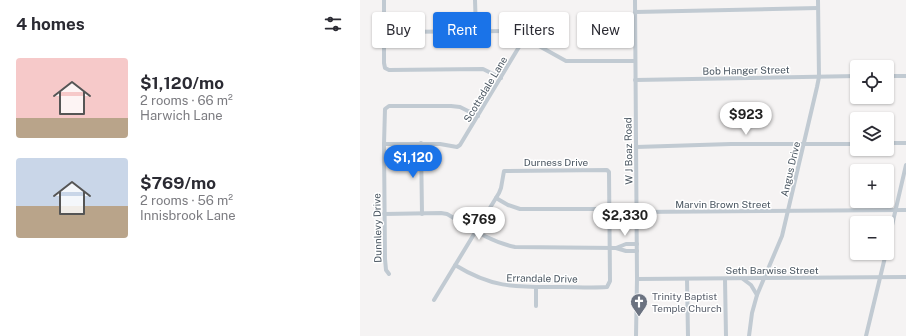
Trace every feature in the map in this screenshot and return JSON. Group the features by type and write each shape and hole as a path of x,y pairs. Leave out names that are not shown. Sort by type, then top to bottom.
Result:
{"street":[{"path":"384,0 384,12"},
{"path":"475,0 475,12"},
{"name":"W J Boaz Road","path":"635,0 637,244 636,336"},
{"name":"Angus Drive","path":"750,336 752,313 757,295 780,242 817,87 819,77 818,0"},
{"path":"635,12 818,8"},
{"path":"384,48 385,68 389,70 483,69 501,78"},
{"name":"Scottsdale Lane","path":"421,144 446,144 457,147 460,146 519,48"},
{"path":"543,48 566,61 635,61"},
{"name":"Bob Hanger Street","path":"635,80 850,76"},
{"path":"894,76 905,76"},
{"name":"Dunnlevy Drive","path":"389,274 385,266 385,109 389,106 451,106 460,107 478,116"},
{"path":"894,144 906,143"},
{"path":"384,144 421,144 422,214"},
{"path":"636,147 850,144"},
{"path":"894,219 906,165"},
{"name":"Durness Drive","path":"496,198 501,188 504,171 608,170 610,176 610,209"},
{"path":"434,300 496,198 508,205 520,209 610,209 610,248"},
{"name":"Marvin Brown Street","path":"636,212 906,210"},
{"path":"384,214 447,214 502,245 515,248 616,248 626,251 637,251"},
{"path":"616,248 626,244 637,244"},
{"name":"Errandale Drive","path":"456,265 469,273 492,283 514,287 605,287 609,285 610,248"},
{"path":"866,336 884,260"},
{"name":"Seth Barwise Street","path":"637,279 906,277"},
{"path":"743,278 751,285 757,295"},
{"path":"687,279 688,336"},
{"path":"725,279 726,336"},
{"path":"536,287 536,306"},
{"name":"W J Boaz Road","path":"632,336 637,325"}],"place":[{"name":"Trinity Baptist Temple Church","path":"639,317"}]}
